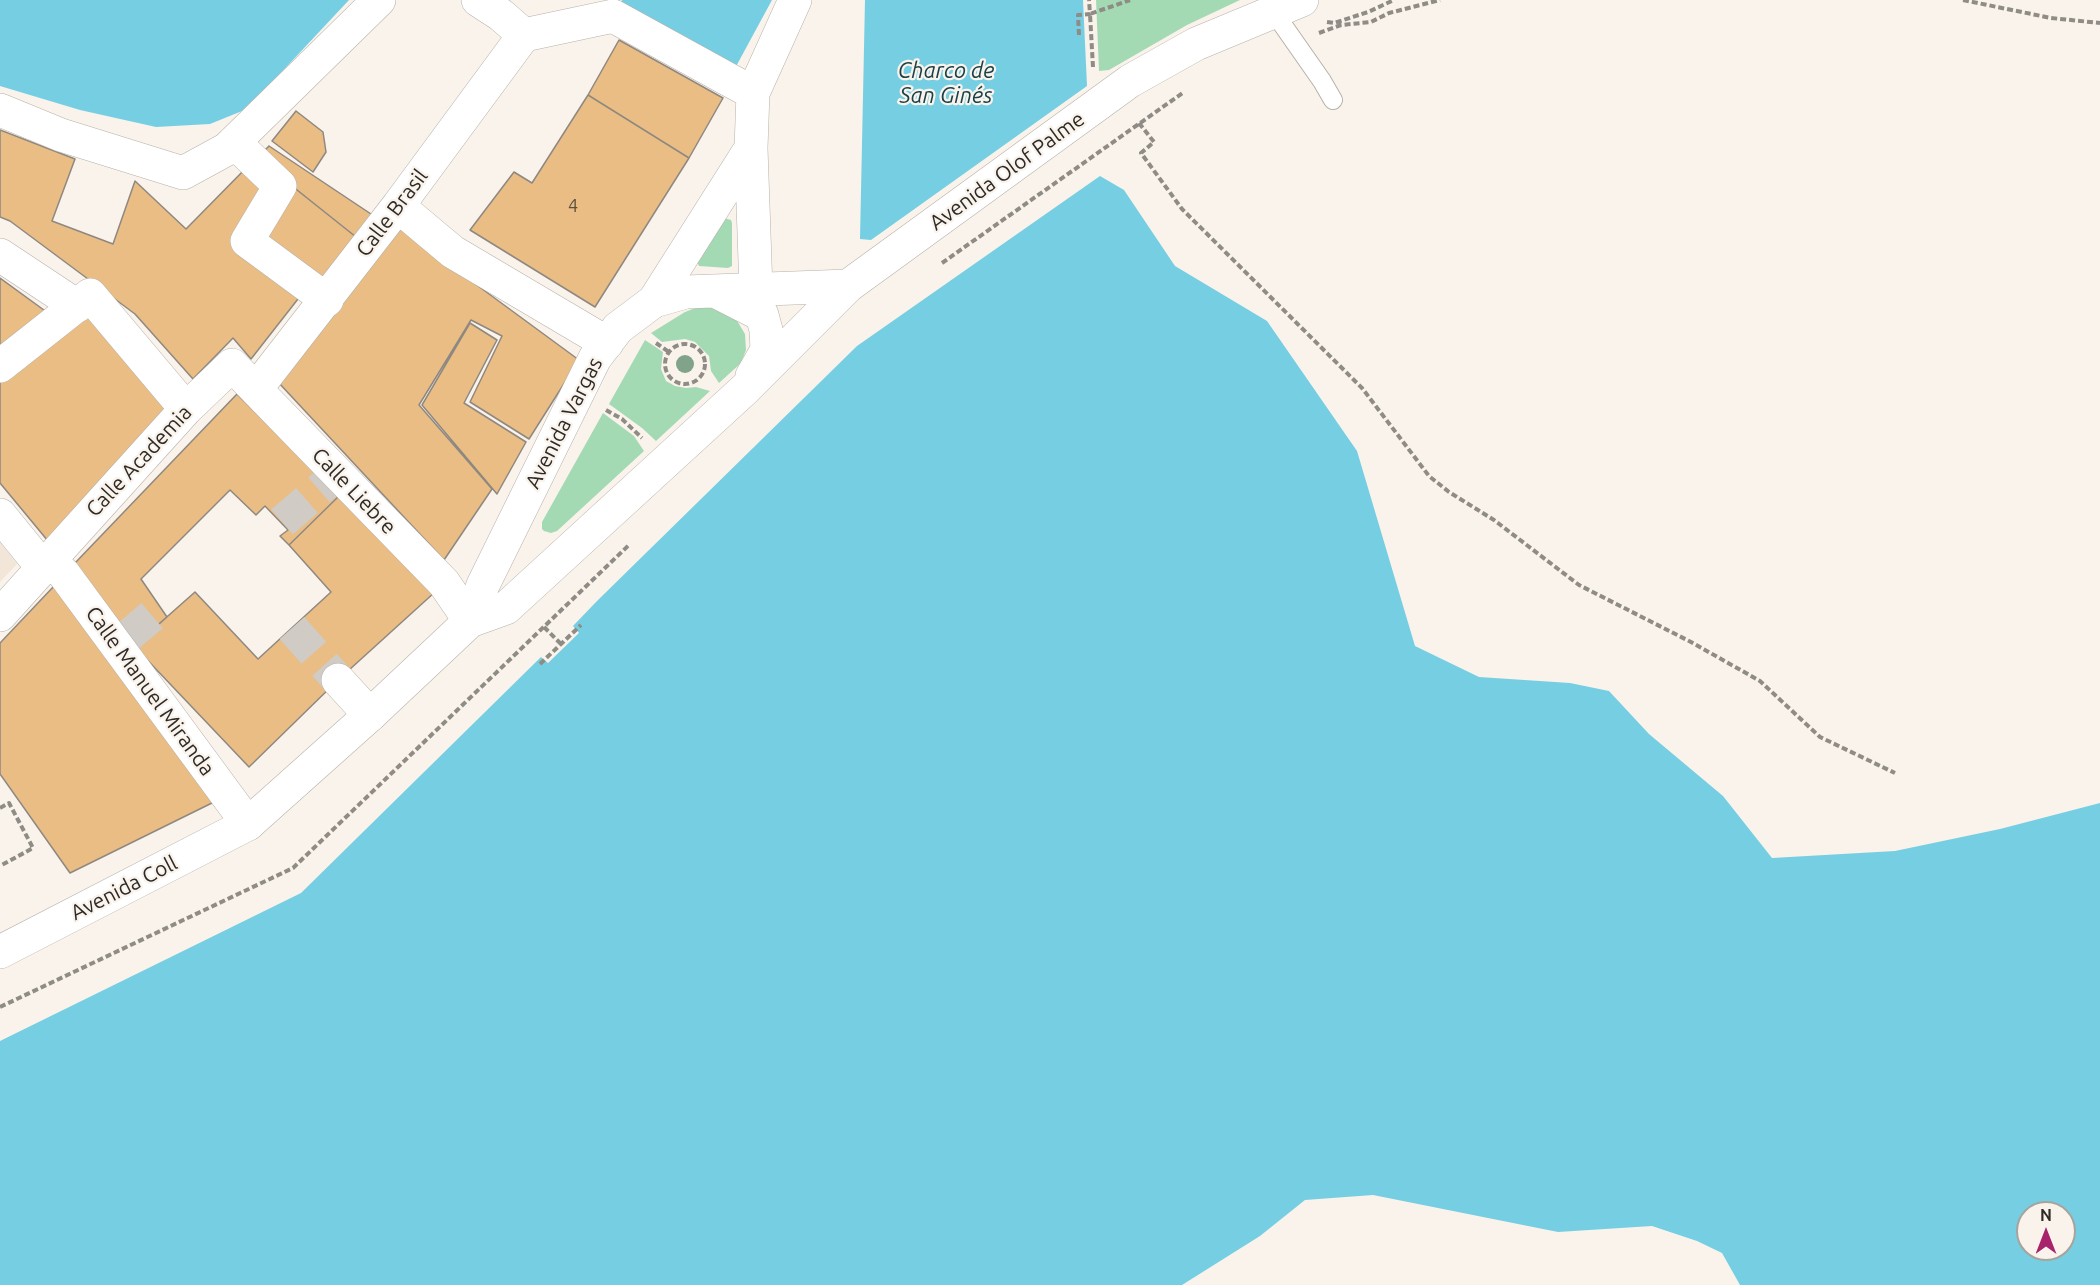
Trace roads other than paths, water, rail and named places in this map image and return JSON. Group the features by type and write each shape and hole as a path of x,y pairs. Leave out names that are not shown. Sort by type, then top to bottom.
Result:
{"street":[{"path":"0,110 61,135 183,173 227,149 379,0"},
{"path":"756,290 751,148 753,93 795,0"},
{"name":"Avenida Olof Palme","path":"744,390 848,286 1118,90 1196,44 1288,5"},
{"path":"503,12 615,8 753,93"},
{"name":"Calle Brasil","path":"256,389 398,206 503,12"},
{"path":"234,142 280,186 247,241 327,300"},
{"path":"654,301 751,148"},
{"path":"398,206 453,252 607,343"},
{"path":"0,255 77,306"},
{"name":"Avenida Vargas","path":"470,621 483,585 595,358 618,328 654,301 686,292 848,286"},
{"path":"714,291 762,315 766,330 767,350 744,390"},
{"path":"0,366 90,295 186,409"},
{"name":"Calle Liebre","path":"232,365 256,389 332,478 444,583 470,621"},
{"name":"Calle Academia","path":"0,615 186,409 232,365"},
{"name":"Avenida Vargas","path":"248,824 370,715 470,621 506,608 744,390"},
{"name":"Calle Manuel Miranda","path":"0,515 46,564 64,574 122,642 248,824"},
{"path":"500,551 506,567 519,577 537,579"},
{"path":"338,680 370,715"},
{"name":"Avenida Coll","path":"0,952 248,824"}],"lane":[{"path":"1288,5 1322,81 1333,100"}],"water":[{"path":"0,0 349,0 247,109 210,124 156,127 80,110 0,86"},
{"path":"622,0 772,0 733,72 620,6"},
{"name":"Charco de San Ginés","path":"865,0 1083,0 1087,86 871,240 860,239"},
{"path":"1100,176 1124,190 1175,266 1267,321 1357,451 1415,646 1479,677 1570,683 1609,691 1649,734 1723,796 1772,858 1895,851 2000,829 2100,803 2100,1285 1740,1285 1722,1253 1697,1241 1652,1226 1558,1232 1373,1195 1305,1200 1260,1236 1182,1285 0,1285 0,1041 301,893 541,657 548,663 579,633 573,626 857,346"}],"tunnel":[{"path":"282,522 327,483"},
{"path":"127,637 161,608"},
{"path":"292,628 338,680"}]}
